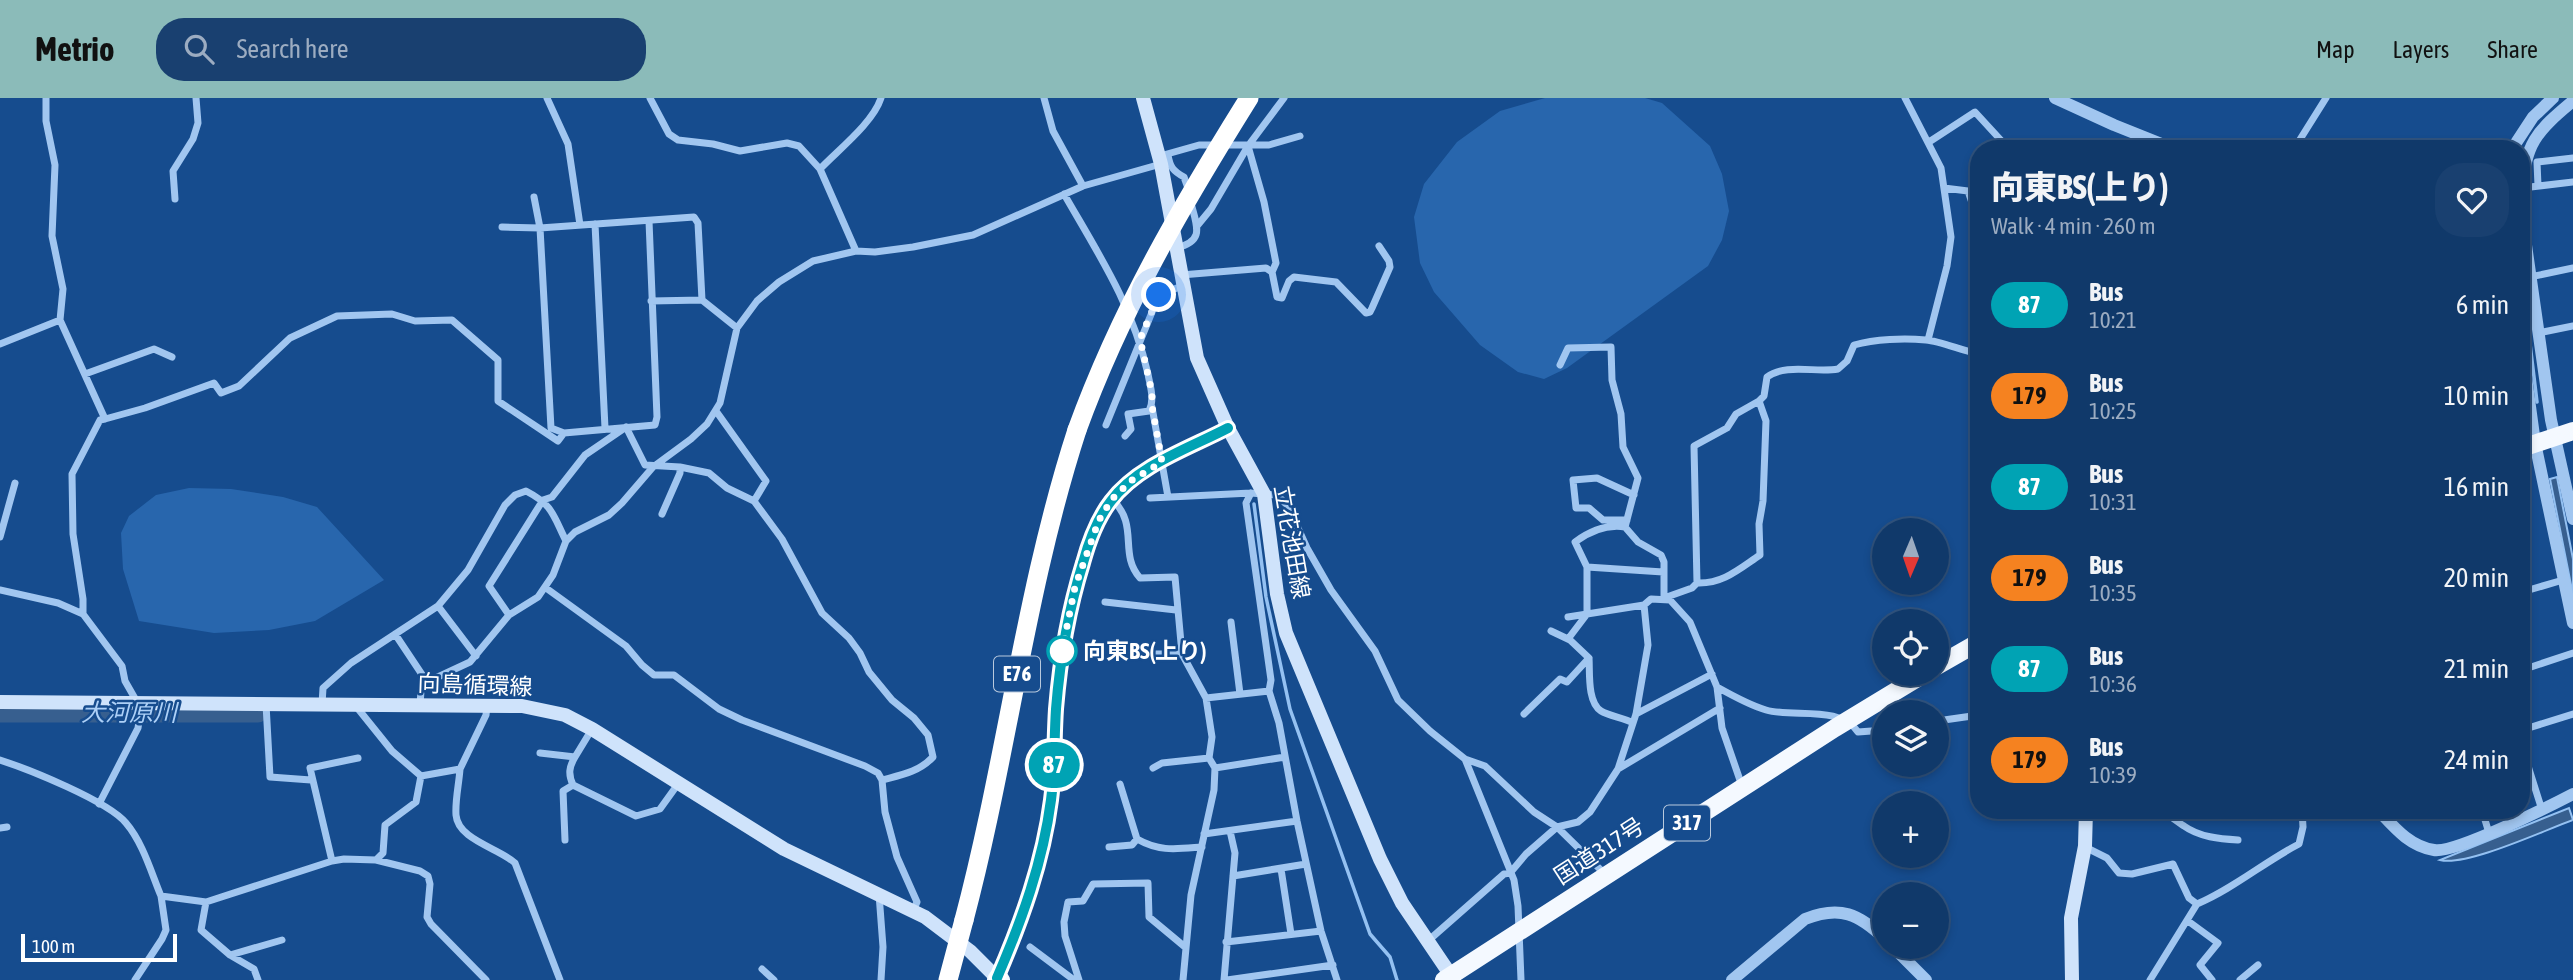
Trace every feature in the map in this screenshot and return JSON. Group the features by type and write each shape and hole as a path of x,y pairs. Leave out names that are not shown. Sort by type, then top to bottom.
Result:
{"highway":[{"name":"E76","path":"947,980 988,828 1041,559 1077,430 1104,360 1146,273 1184,202 1249,98"},
{"path":"2530,444 2573,431"},
{"path":"1949,659 1970,647"},
{"name":"国道317号","path":"1450,978 1743,787 1904,686"}],"main road":[{"name":"立花池田線","path":"1143,98 1163,158 1181,281 1197,358 1258,494 1286,633 1380,859 1402,903 1429,940 1450,978"},
{"name":"向島循環線","path":"0,702 522,706 565,715 592,729 784,849 925,918 970,951 998,979"},
{"path":"2072,980 2071,918 2085,846 2086,819"}],"street":[{"path":"46,98 46,121 55,165 52,236 63,289 60,320 105,419"},
{"path":"176,199 173,171 198,123 196,98"},
{"path":"547,98 568,144 580,225"},
{"path":"650,98 669,134 678,140 713,144 740,151 788,144 799,146 820,169 856,251"},
{"path":"820,169 866,122 881,98"},
{"path":"1044,98 1053,131 1083,186"},
{"path":"1197,226 1211,209 1248,146 1284,98"},
{"path":"1905,98 1941,168 1951,237 1947,266 1928,340"},
{"path":"2055,98 2152,140"},
{"path":"2300,140 2326,98"},
{"path":"2524,140 2533,117 2553,98"},
{"path":"2530,142 2573,101"},
{"path":"1928,142 1975,111 2001,140"},
{"path":"420,705 421,691 427,682 470,662 509,615 538,597 553,575 566,541 575,532 609,515 653,467 691,439 716,411 737,328 757,301 779,282 813,261 856,251 875,252 973,234 1083,186 1199,145 1269,145 1300,136"},
{"path":"1248,146 1276,263 1272,272 1277,297 1282,298 1289,281 1294,277 1329,279 1336,282 1366,313 1370,312 1390,267 1379,246"},
{"path":"1163,158 1174,172 1187,182 1197,226 1194,242 1176,248"},
{"path":"2538,186 2537,162 2573,158"},
{"path":"2530,188 2573,182"},
{"path":"1944,188 1968,191 1970,197"},
{"path":"1064,194 1118,285 1140,339 1152,393 1168,497"},
{"path":"534,197 540,228 551,428 564,433 655,425 657,417 649,221"},
{"path":"502,227 540,228 694,217 698,223 702,300"},
{"path":"595,224 605,428"},
{"path":"1105,425 1159,295 1181,281 1244,268 1266,268 1272,272"},
{"path":"2530,272 2573,268"},
{"path":"2530,289 2555,437 2573,519"},
{"path":"651,301 702,300 737,328"},
{"path":"83,614 74,534 72,474 100,420 145,408 214,383 221,393 239,386 289,338 337,316 392,314 415,321 452,320 498,360 498,401 558,441 564,433"},
{"path":"0,344 60,320"},
{"path":"2538,333 2573,326"},
{"path":"1697,583 1694,446 1727,428 1736,414 1759,401 1764,396 1767,377 1774,372 1838,369 1847,361 1854,345 1866,342 1928,340 1970,352"},
{"path":"1560,365 1568,348 1611,347 1612,380 1621,414 1623,447 1638,478 1626,524"},
{"path":"85,374 154,349 172,357"},
{"path":"1569,617 1644,605 1651,599 1664,598 1692,588 1697,583 1712,583 1724,579 1760,555 1759,524 1763,501 1766,421 1759,401"},
{"path":"1125,436 1131,429 1128,414 1149,411 1152,406"},
{"path":"716,411 766,481 754,502"},
{"path":"626,427 645,465 680,467 709,473 727,488 754,502 782,539 822,613 849,638 869,672 892,700 914,718 928,735 933,757 925,766 882,780"},
{"path":"509,615 489,586 543,500 552,497 585,455 626,427"},
{"path":"998,979 1032,886 1046,826 1053,771 1059,673 1075,587 1099,520 1112,499 1132,480 1228,428"},
{"path":"2530,453 2573,623"},
{"path":"662,514 680,473 680,467"},
{"path":"1634,495 1597,478 1573,480 1576,509 1589,508 1603,520 1626,524 1639,542 1661,555 1664,598"},
{"path":"0,537 15,483"},
{"path":"322,704 323,688 351,663 438,606 468,570 505,505 515,495 526,491 543,500 549,506 566,541"},
{"path":"1258,494 1246,503 1271,680 1269,691 1279,723 1321,931 1337,980"},
{"path":"1150,498 1277,495 1288,506 1307,548 1331,590 1375,651 1398,700 1430,731 1465,759 1485,766 1534,812 1558,827 1607,875"},
{"path":"1112,499 1124,514 1128,529 1130,567 1140,578 1175,577 1182,654 1206,698 1212,737 1209,758 1215,768 1214,790 1191,895 1183,980"},
{"path":"1568,639 1587,614 1587,567 1575,542 1586,534 1611,525 1626,524"},
{"path":"1587,567 1663,572"},
{"path":"2530,590 2563,580"},
{"path":"545,588 626,646 654,675 674,675 719,709 878,773 882,780 885,812 897,857 918,902 913,911"},
{"path":"0,590 58,603 83,614 122,666 125,681 137,702 140,715 138,728 99,804"},
{"path":"1664,598 1670,600 1690,622 1712,674 1717,687 1726,745 1743,787"},
{"path":"1104,602 1177,610"},
{"path":"1429,940 1504,874 1510,873 1526,854 1558,827 1578,822 1590,812 1618,769 1635,719 1648,645 1644,605"},
{"path":"438,606 476,656"},
{"path":"1231,622 1240,694"},
{"path":"1551,631 1568,639 1589,657 1594,704 1602,711 1635,719 1712,674"},
{"path":"395,634 427,682"},
{"path":"2530,667 2573,653"},
{"path":"1121,654 1182,654"},
{"path":"1524,714 1560,679 1567,682 1589,657"},
{"path":"1717,687 1769,711 1849,720 1858,732 1872,731"},
{"path":"1206,698 1269,691"},
{"path":"266,703 270,778 312,780"},
{"path":"355,704 392,751 421,776"},
{"path":"487,706 486,715 460,769 456,816 461,828 473,838 507,855 515,863 560,980"},
{"path":"1618,769 1720,708"},
{"path":"2530,727 2573,714"},
{"path":"1949,719 1970,716"},
{"path":"592,729 570,765 569,777 573,785 636,816 660,809 678,784"},
{"path":"540,753 575,757"},
{"path":"1215,768 1286,757"},
{"path":"331,861 310,768 358,758"},
{"path":"1153,768 1162,763 1209,758"},
{"path":"1465,759 1514,880 1518,906 1521,980"},
{"path":"0,760 29,769 99,804 124,820 135,835 161,896 166,930 135,980"},
{"path":"421,776 460,769"},
{"path":"2530,772 2542,810"},
{"path":"376,860 383,853 386,825 416,802 421,776"},
{"path":"1120,783 1137,839 1162,849 1202,847"},
{"path":"565,840 563,792 573,785"},
{"path":"2530,815 2573,794"},
{"path":"2177,819 2185,827 2215,839 2238,839"},
{"path":"2150,980 2197,904 2216,896 2269,860 2299,844 2303,819"},
{"path":"2387,819 2409,841 2436,851 2521,819"},
{"path":"2485,819 2489,833"},
{"path":"1205,834 1297,821"},
{"path":"1230,831 1235,853 1225,980 1333,965"},
{"path":"1110,847 1132,845 1137,839"},
{"path":"2085,846 2107,858 2119,873 2132,874 2174,864 2189,898 2197,904"},
{"path":"161,896 206,902 344,859 376,860 420,871 428,877 430,884 427,917 431,924 486,980"},
{"path":"1233,876 1306,864"},
{"path":"1281,869 1292,934"},
{"path":"1079,980 1063,922 1068,902 1083,901 1093,884 1148,883 1149,917 1185,947"},
{"path":"879,894 883,947 881,980"},
{"path":"206,902 201,930 230,955 254,968 258,980"},
{"path":"1732,980 1805,919 1819,913 1846,913 1859,917 1872,928"},
{"path":"2188,922 2218,943 2200,965 2211,980"},
{"path":"1226,942 1321,931"},
{"path":"230,955 282,940"},
{"path":"1030,947 1074,980"},
{"path":"1905,959 1926,980"},
{"path":"2240,980 2258,965"},
{"path":"762,980 762,969 774,980"}],"shaded area":[{"path":"1545,98 1645,98 1662,103 1710,146 1722,174 1729,211 1722,240 1708,266 1567,368 1544,379 1518,372 1480,345 1434,292 1420,263 1414,217 1424,184 1457,142 1500,111"},
{"path":"2557,477 2573,559 2573,595 2550,479"},
{"path":"189,488 231,489 283,497 317,507 384,580 315,621 269,630 214,633 139,621 123,569 121,533 129,516 156,495"},
{"path":"2569,808 2573,820 2486,853 2452,861 2440,860"}],"waterway":[{"path":"2530,344 2537,402"},
{"path":"1254,504 1266,597 1290,709 1370,934 1390,957 1397,980"},
{"name":"大河原川","path":"0,713 258,713"}],"bus line":[{"name":"87","path":"997,978 1013,942 1032,886 1043,841 1051,799 1059,673 1065,632 1087,548 1112,499 1132,480 1228,428"}],"place":[{"name":"向東BS(上り)","path":"1062,651"}],"route":[{"path":"1062,651 1075,587 1099,520 1112,499 1132,480 1162,462 1152,393 1140,339 1159,295"}]}
